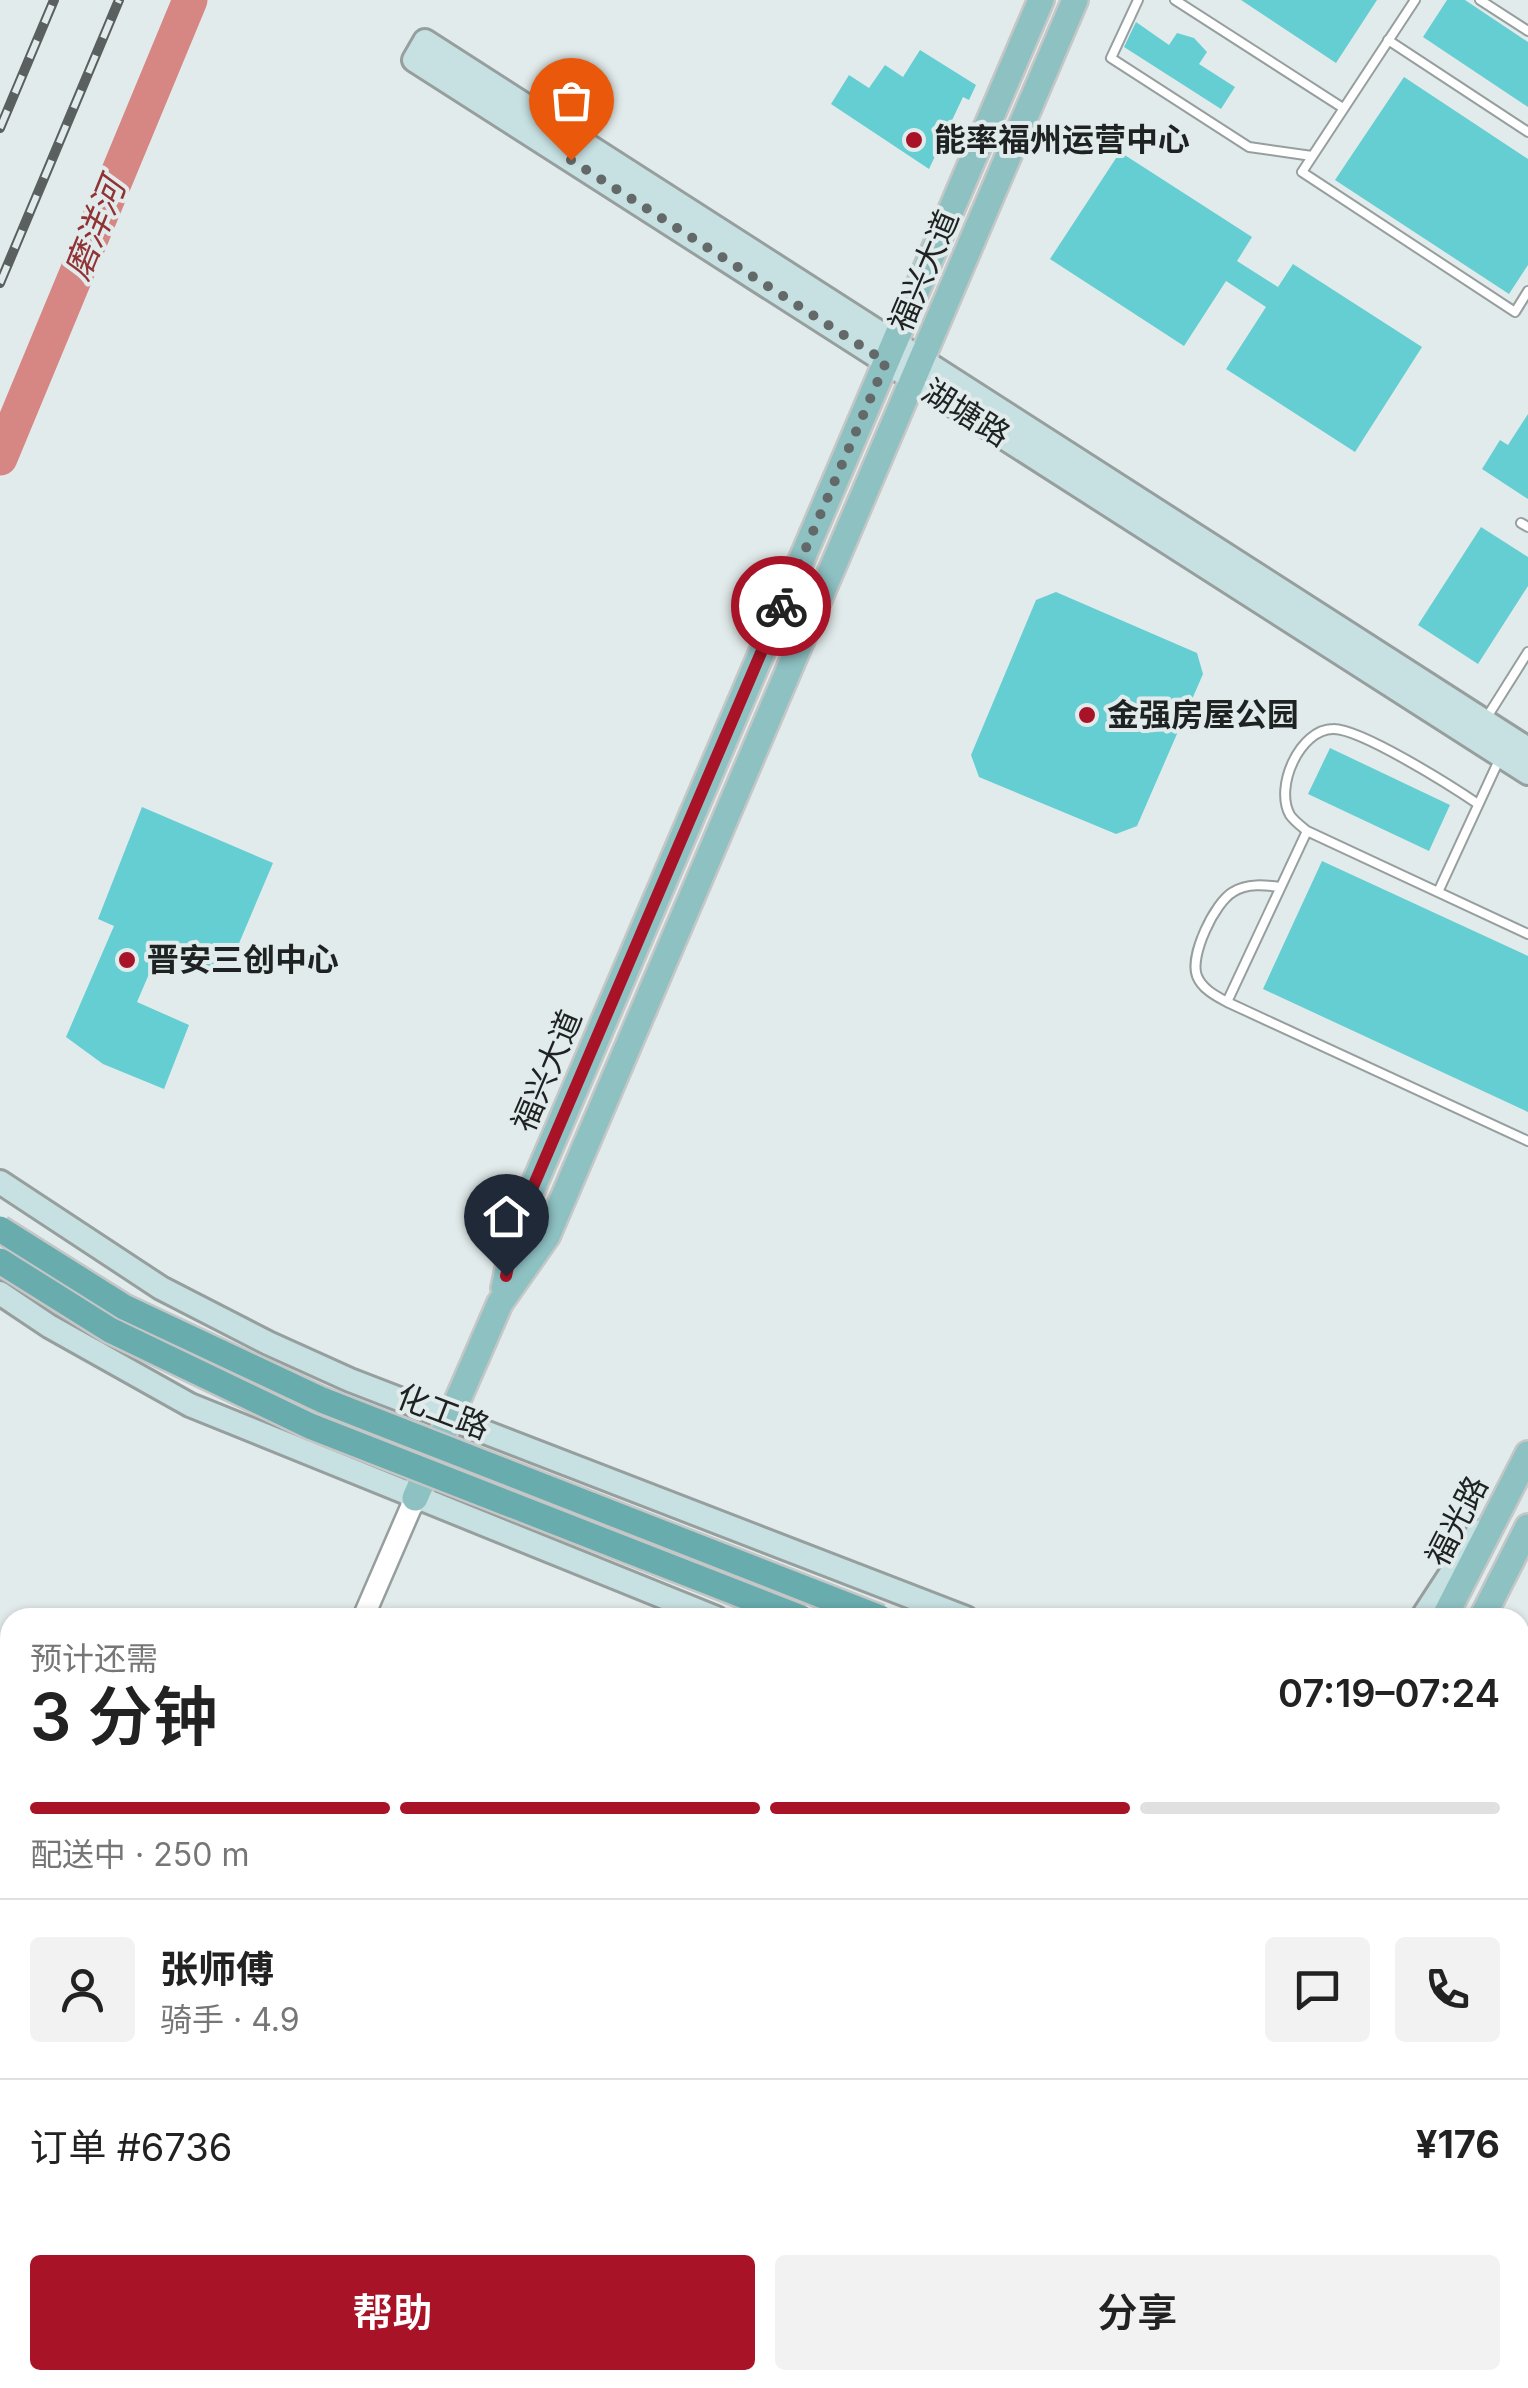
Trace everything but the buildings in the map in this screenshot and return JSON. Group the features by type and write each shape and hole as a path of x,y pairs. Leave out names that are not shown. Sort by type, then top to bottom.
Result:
{"highway":[{"name":"化工路","path":"0,1229 124,1308 322,1400 854,1608"},
{"name":"化工路","path":"0,1261 110,1330 310,1426 775,1608"}],"main road":[{"name":"福兴大道","path":"500,1303 518,1222 1041,0"},
{"name":"福兴大道","path":"500,1303 547,1236 1075,0"},
{"name":"湖塘路","path":"889,353 425,42 414,60 1528,749"},
{"name":"湖塘路","path":"916,370 1528,772"},
{"path":"0,1182 160,1288 336,1374 940,1608"},
{"path":"0,1293 49,1326 190,1406 691,1608"},
{"path":"416,1498 500,1303"},
{"name":"福光路","path":"1449,1608 1528,1454"},
{"path":"1429,1608 1515,1480"},
{"name":"福光路","path":"1488,1608 1528,1527"}],"street":[{"path":"367,1608 416,1498"}],"lane":[{"path":"1138,0 1110,58 1249,147 1312,156"},
{"path":"1175,0 1343,108"},
{"path":"1415,0 1302,172 1514,312 1528,291"},
{"path":"1480,0 1528,31"},
{"path":"1388,40 1528,132"},
{"path":"1484,721 1528,652"},
{"path":"1478,804 1354,734 1334,729 1322,730 1305,743 1286,790 1290,814 1307,830 1528,934"},
{"path":"1438,892 1501,755"},
{"path":"1227,1002 1307,830"},
{"path":"1280,887 1247,886 1224,900 1198,950 1197,977 1204,987 1227,1002 1528,1140"}],"waterway":[{"name":"磨洋河","path":"0,458 190,0"}],"railway":[{"path":"0,128 54,0"},
{"path":"0,283 119,0"}],"way so far":[{"path":"571,160 886,362 781,606"}],"place":[{"name":"能率福州运营中心","path":"914,140"},
{"name":"金强房屋公园","path":"1087,715"},
{"name":"晋安三创中心","path":"127,960"}],"route":[{"path":"506,1276 518,1222 781,606"}]}
